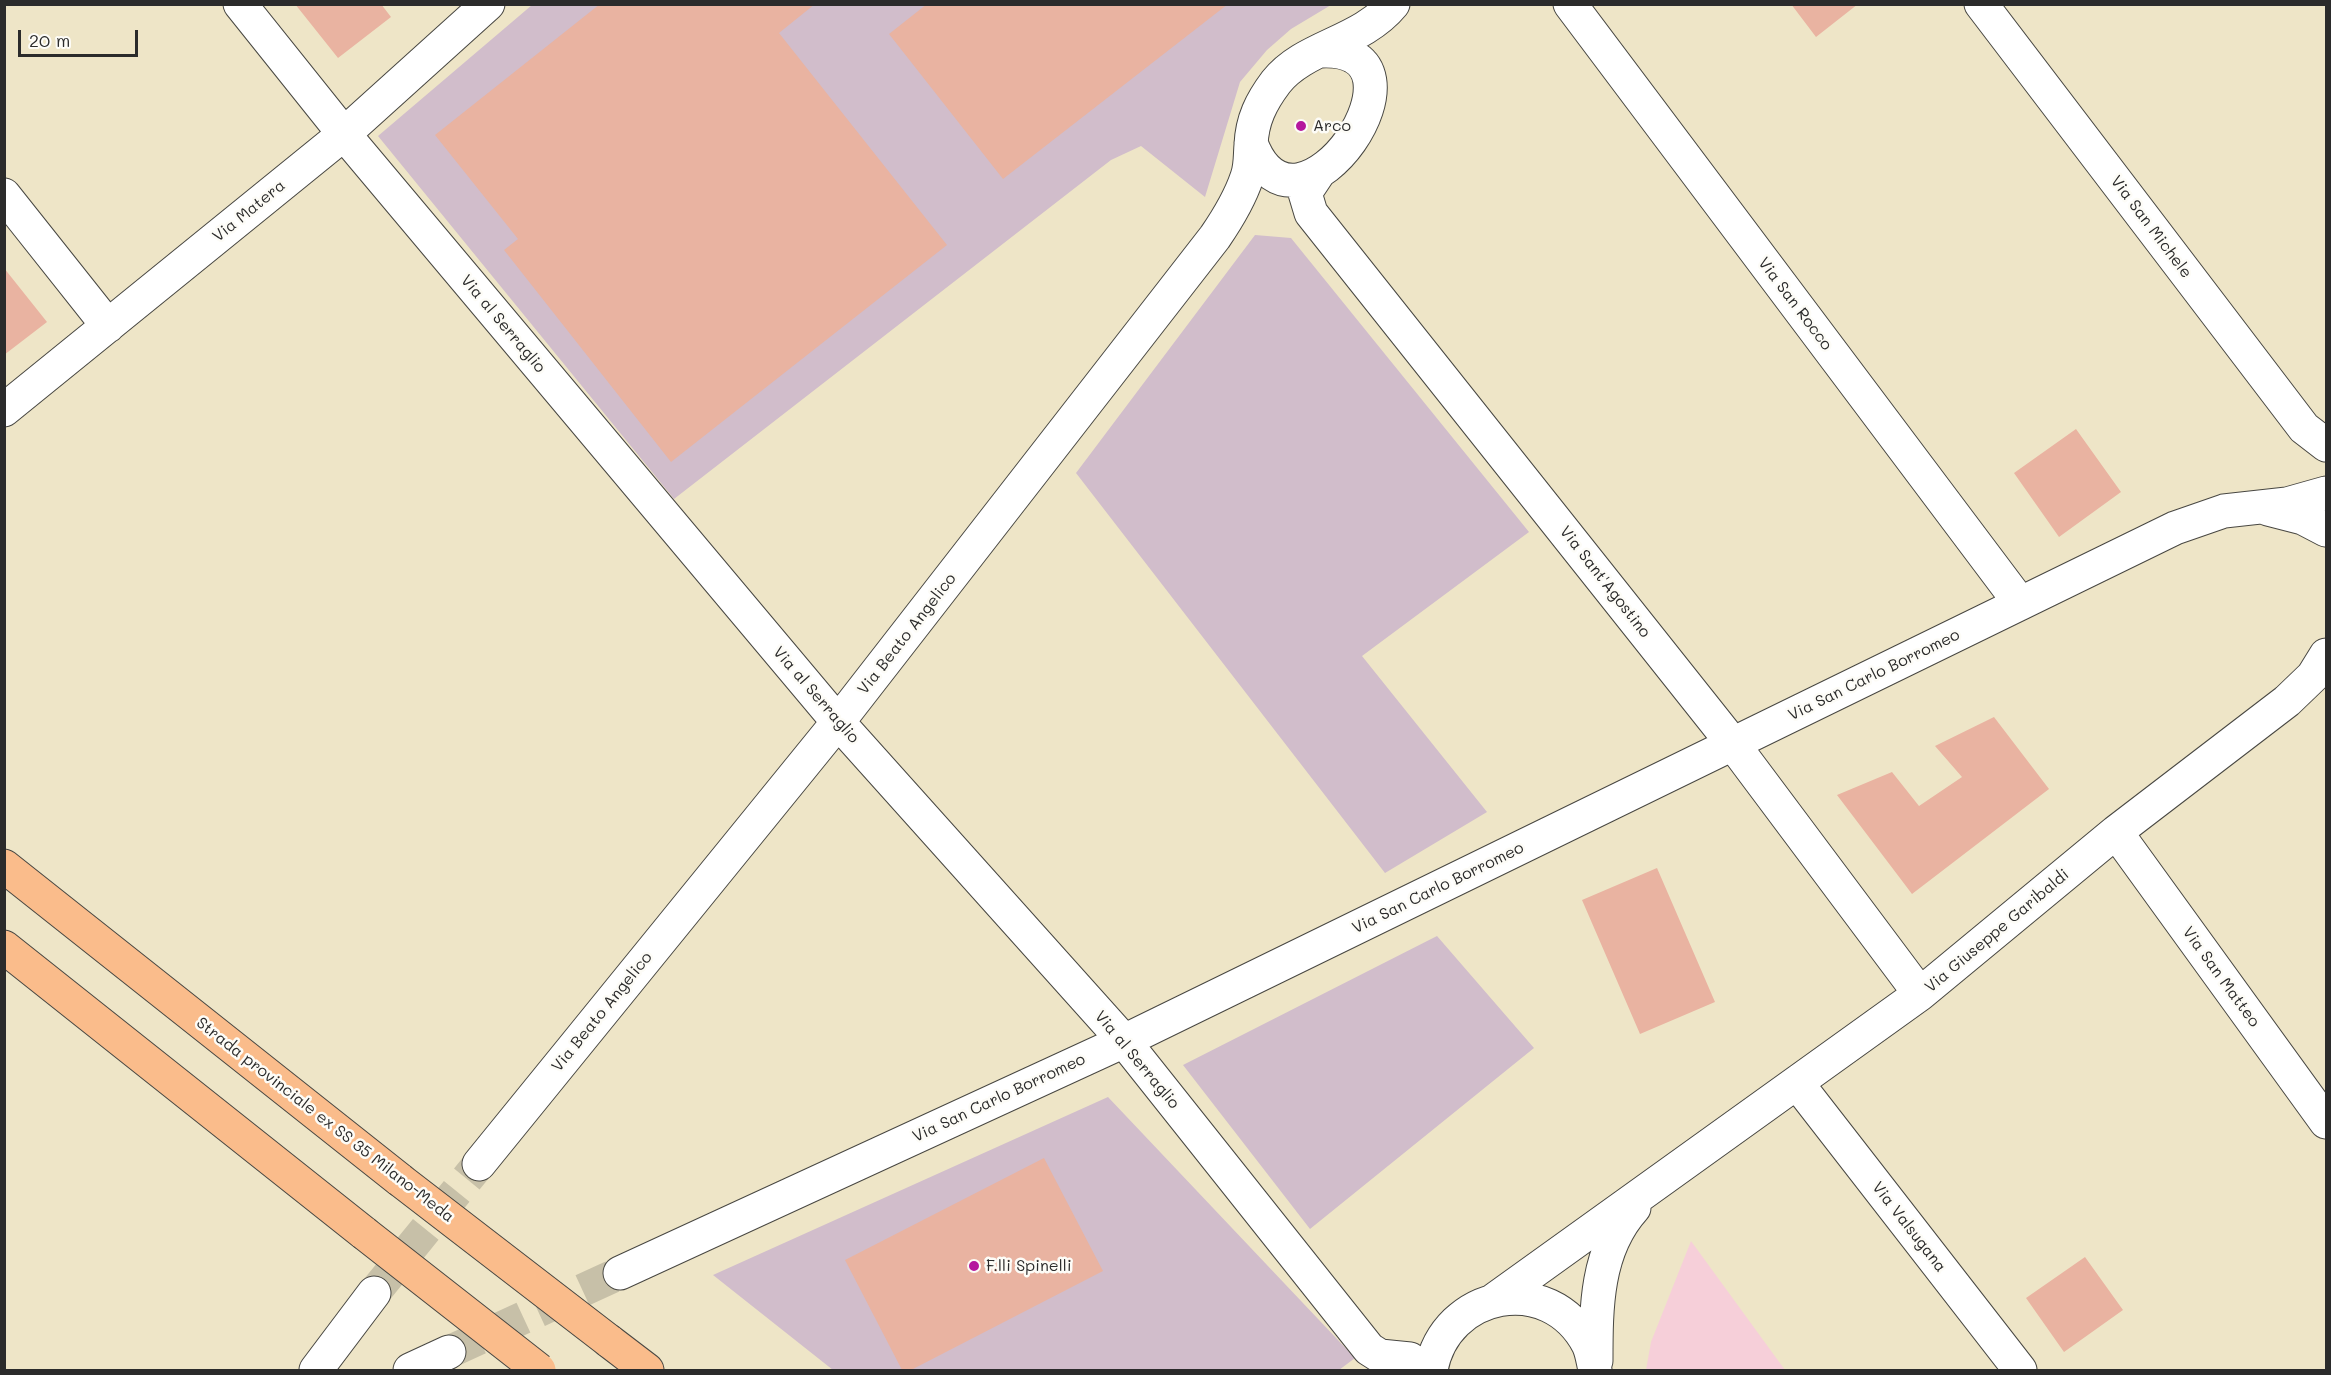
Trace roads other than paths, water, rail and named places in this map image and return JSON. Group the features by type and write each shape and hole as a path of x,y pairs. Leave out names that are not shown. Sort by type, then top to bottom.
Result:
{"highway":[{"name":"Strada provinciale ex SS 35 Milano-Meda","path":"4,866 400,1180 647,1371"},
{"path":"4,947 539,1371"}],"street":[{"name":"Via al Serraglio","path":"240,4 344,134 838,722 1124,1041 1369,1349 1380,1356 1412,1367"},
{"name":"Via Matera","path":"4,410 344,134 488,4"},
{"path":"1394,4 1370,44 1367,70 1372,88 1364,121 1332,162 1311,176 1288,180 1274,175 1256,156 1251,143 1257,112 1278,80 1301,61 1358,34 1394,4"},
{"name":"Via San Rocco","path":"1570,4 2020,603"},
{"name":"Via San Michele","path":"1981,4 2304,428 2326,445"},
{"path":"1321,51 1338,50 1355,58 1367,70"},
{"name":"Via Beato Angelico","path":"478,1164 838,722 1215,237 1231,214 1248,176 1251,143"},
{"name":"Via Beato Angelico","path":"1215,237 1254,205 1275,192 1311,176"},
{"name":"Via Sant'Agostino","path":"1311,176 1305,193 1311,213 1733,744 1920,994"},
{"path":"4,195 108,326"},
{"name":"Via San Carlo Borromeo","path":"620,1273 1124,1041 2020,603 2199,518 2254,506 2287,504 2326,493"},
{"name":"Via San Carlo Borromeo","path":"2254,506 2303,518 2326,530"},
{"name":"Via Giuseppe Garibaldi","path":"1651,1189 1920,994 2116,832 2287,701 2313,675 2326,655"},
{"name":"Via San Matteo","path":"2116,832 2326,1122"},
{"name":"Via Valsugana","path":"1797,1083 2020,1371"},
{"path":"1412,1367 1468,1311 1494,1300 1651,1189"},
{"path":"1595,1371 1596,1313 1601,1275 1613,1240 1629,1212 1651,1189"},
{"path":"316,1371 374,1293"},
{"path":"1494,1300 1522,1298 1549,1305 1572,1322 1588,1345 1595,1371"},
{"path":"410,1371 449,1353"}],"tunnel":[{"path":"374,1293 479,1164"},
{"path":"449,1352 620,1273"}],"place":[{"name":"Arco","path":"1301,126"},
{"name":"F.lli Spinelli","path":"974,1266"}]}
